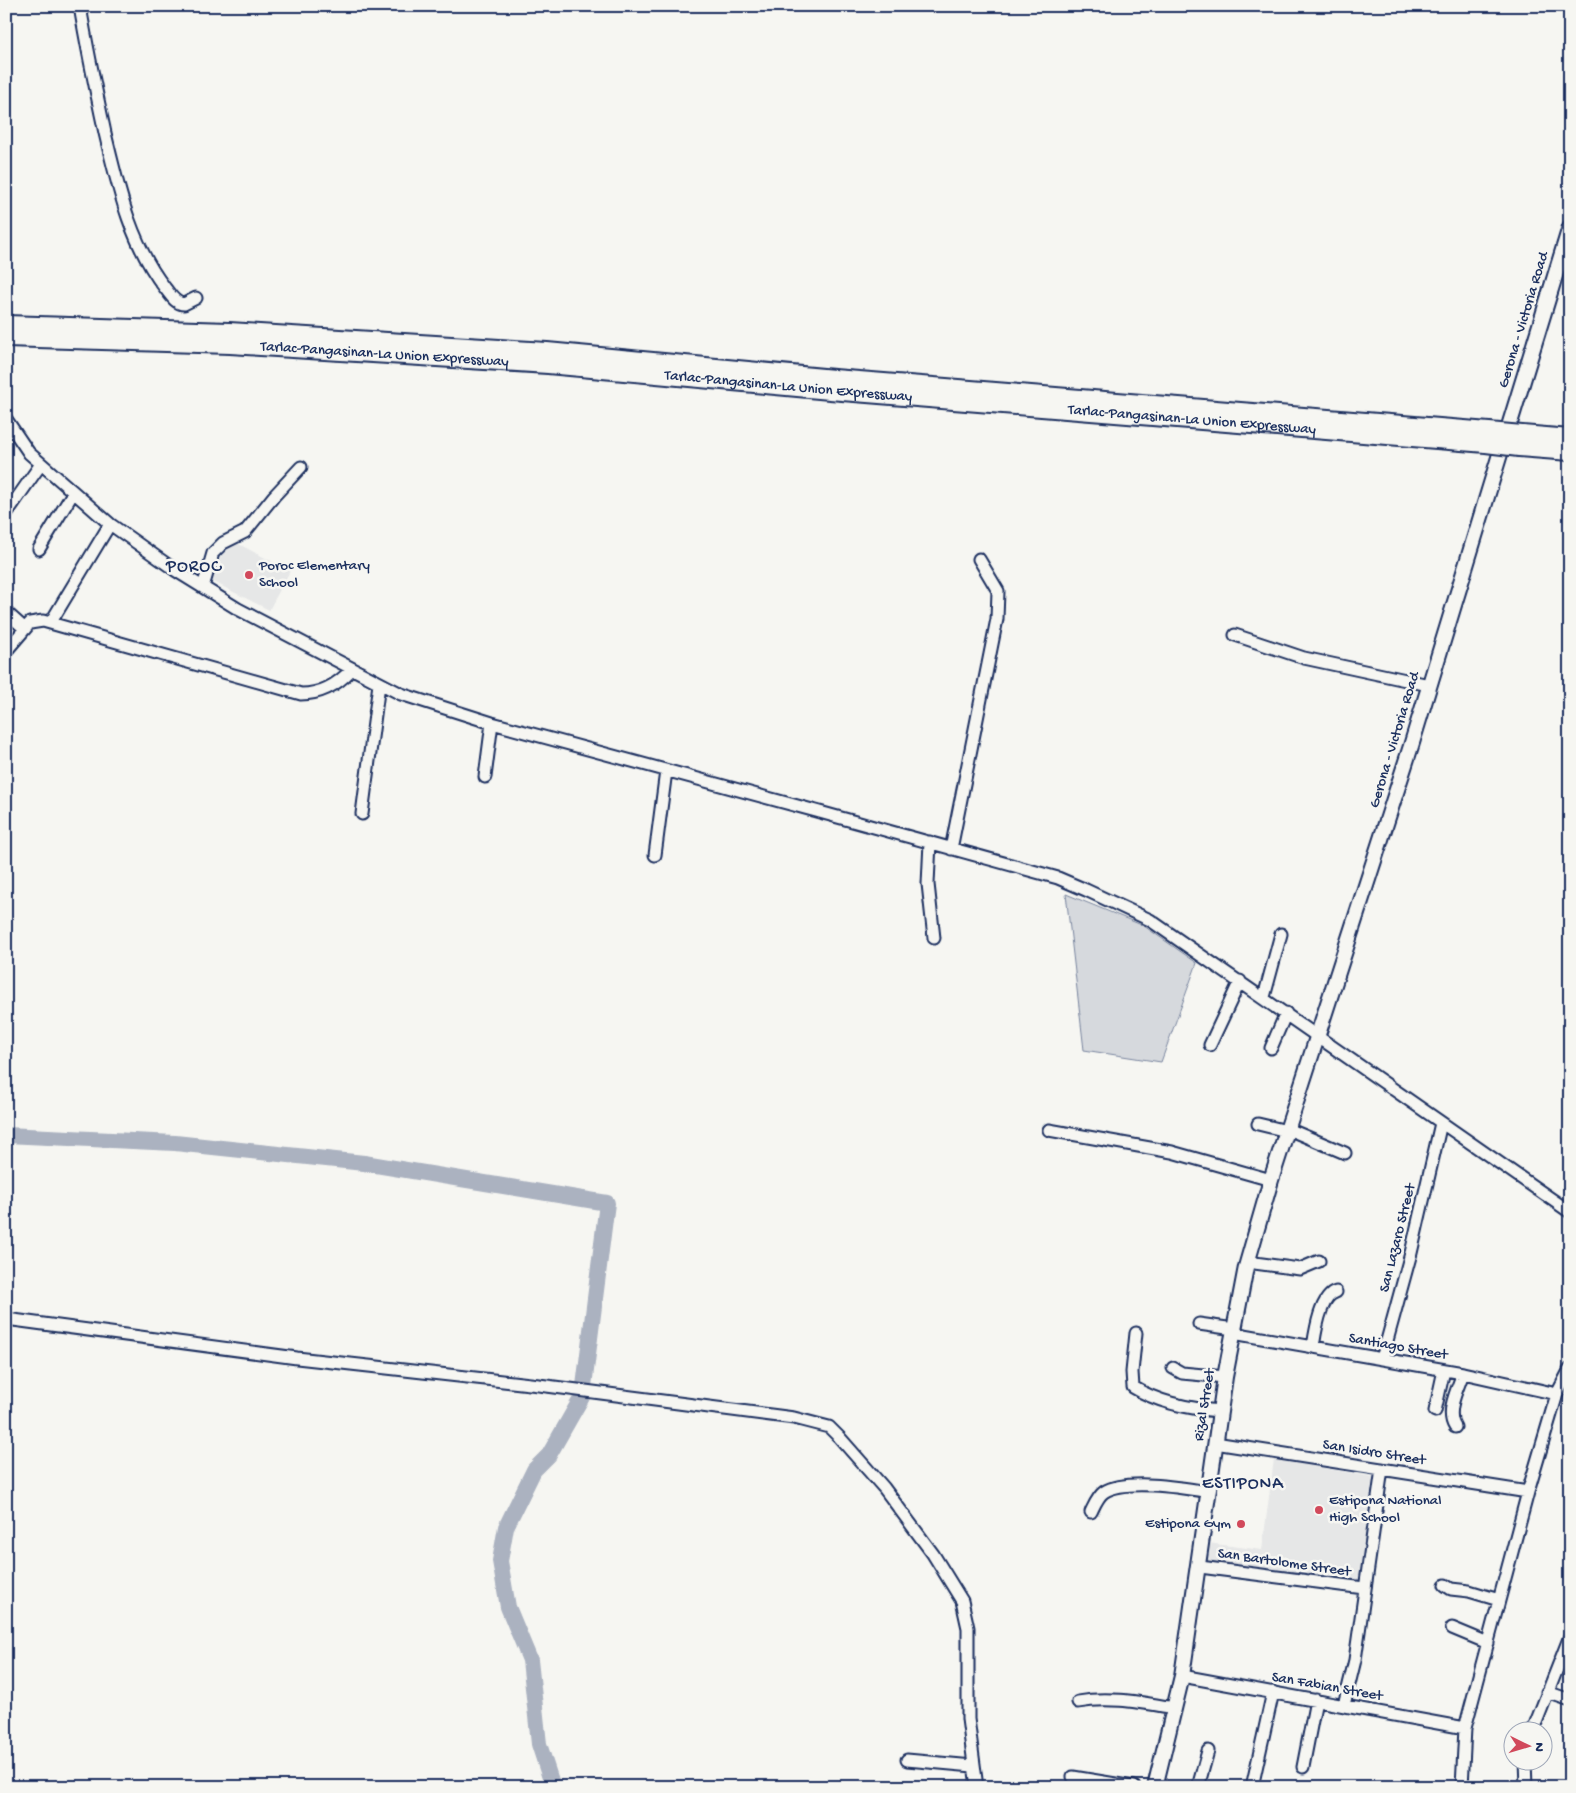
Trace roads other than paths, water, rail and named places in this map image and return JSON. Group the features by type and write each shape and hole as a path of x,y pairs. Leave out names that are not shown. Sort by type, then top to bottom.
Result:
{"highway":[{"name":"Tarlac-Pangasinan-La Union Expressway","path":"6,324 219,330 547,351 1487,438"},
{"name":"Tarlac-Pangasinan-La Union Expressway","path":"6,338 230,345 548,365 830,391 1487,438 1517,435 1570,438"},
{"name":"Tarlac-Pangasinan-La Union Expressway","path":"1517,435 1570,452"}],"main road":[{"name":"Gerona - Victoria Road","path":"1517,435 1570,227"},
{"name":"Gerona - Victoria Road","path":"1318,1035 1500,454"},
{"name":"Rizal Street","path":"1155,1787 1182,1676 1200,1567 1225,1377 1247,1262 1271,1180 1318,1035"}],"street":[{"path":"80,6 96,93 117,184 135,236 151,269 176,302 184,304 196,298"},
{"path":"7,422 20,442 41,464 110,524 238,609 379,684 402,694 492,723 1058,878 1150,920 1264,997 1570,1212"},
{"path":"6,514 41,464"},
{"path":"203,587 213,553 223,543 246,532 300,467"},
{"path":"39,549 73,493"},
{"path":"51,622 110,524"},
{"path":"951,848 997,619 998,591 979,559"},
{"path":"6,612 24,629"},
{"path":"6,651 30,623 51,622 76,632 117,640 301,694 310,694 333,685 351,670"},
{"path":"1235,635 1304,658 1429,685"},
{"path":"362,814 379,684"},
{"path":"485,776 492,723"},
{"path":"655,855 666,770"},
{"path":"930,842 928,884 934,938"},
{"path":"1264,997 1281,934"},
{"path":"1210,1046 1240,981"},
{"path":"1271,1048 1286,1013"},
{"name":"San Lazaro Street","path":"1382,1359 1411,1253 1441,1123"},
{"path":"1258,1124 1287,1130 1345,1153"},
{"path":"1049,1130 1172,1152 1271,1180"},
{"path":"1247,1262 1300,1269 1320,1261"},
{"path":"1313,1347 1320,1315 1328,1298 1336,1292"},
{"path":"6,1319 297,1358 538,1385 794,1418 829,1427 884,1488 933,1554 962,1601 968,1628 968,1719 977,1787"},
{"name":"Santiago Street","path":"1199,1324 1313,1347 1462,1373 1557,1394"},
{"path":"1136,1333 1132,1372 1133,1387 1144,1394 1170,1402 1198,1409 1220,1411"},
{"path":"1173,1368 1182,1373 1225,1377"},
{"path":"1462,1787 1465,1728 1528,1492 1557,1394 1570,1369"},
{"path":"1435,1411 1444,1370"},
{"path":"1455,1426 1451,1422 1451,1410 1462,1373"},
{"name":"San Isidro Street","path":"1215,1443 1528,1492"},
{"path":"1344,1705 1355,1660 1382,1469"},
{"path":"1091,1512 1103,1493 1137,1485 1163,1485 1209,1492"},
{"name":"San Bartolome Street","path":"1200,1567 1364,1588"},
{"path":"1445,1586 1499,1600"},
{"path":"1452,1628 1488,1643"},
{"path":"1536,1720 1570,1636"},
{"name":"San Fabian Street","path":"1182,1676 1465,1728"},
{"path":"1252,1787 1272,1692"},
{"path":"1547,1692 1570,1700"},
{"path":"1078,1702 1093,1699 1131,1701 1175,1708"},
{"path":"1303,1767 1316,1700"},
{"path":"1198,1787 1208,1751"},
{"path":"907,1760 973,1766"},
{"path":"1525,1770 1526,1787"},
{"path":"1073,1777 1134,1787"}],"waterway":[{"path":"6,1135 175,1143 364,1163 607,1203 584,1386"},
{"path":"553,1787 539,1744 530,1660 508,1607 500,1561 506,1527 534,1470 549,1455 582,1397"}],"place":[{"name":"Poroc Elementary School","path":"249,575"},
{"name":"Estipona National High School","path":"1319,1510"},
{"name":"Estipona Gym","path":"1241,1524"}],"district":[{"name":"POROC","path":"194,567"},
{"name":"ESTIPONA","path":"1243,1484"}]}
